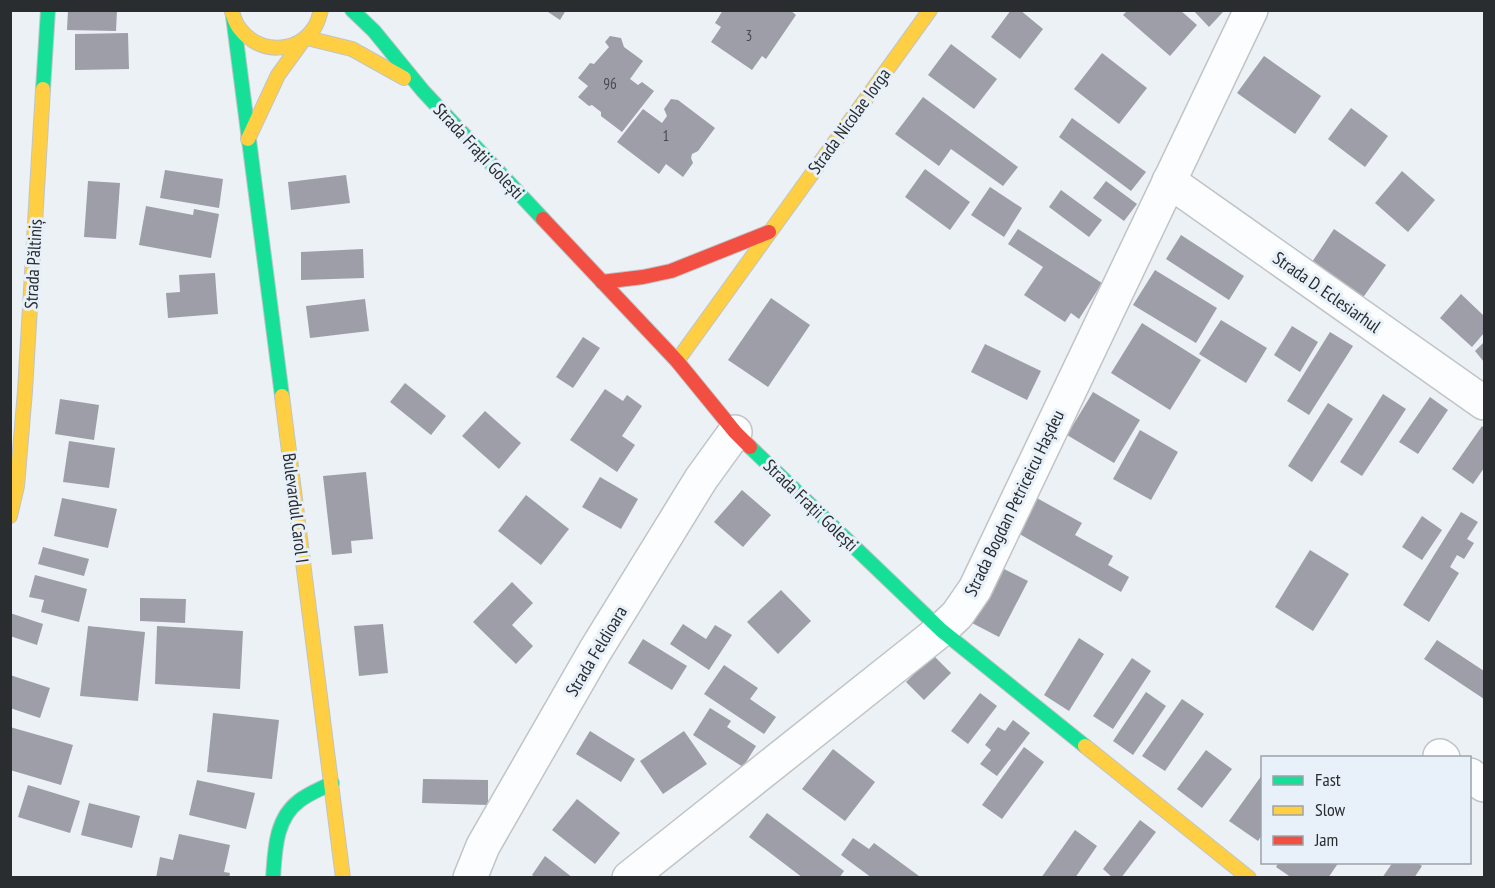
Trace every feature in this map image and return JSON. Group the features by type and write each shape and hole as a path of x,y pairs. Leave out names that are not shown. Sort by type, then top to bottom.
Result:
{"street":[{"name":"Strada Păltiniș","path":"10,516 17,486 25,391 48,10"},
{"path":"248,139 278,75 314,28 321,10"},
{"name":"Strada Frații Golești","path":"352,10 374,31 419,86 677,361 735,432 941,630 1249,878"},
{"name":"Strada Nicolae Iorga","path":"677,361 930,10"},
{"name":"Strada Bogdan Petriceicu Hașdeu","path":"629,878 957,615 975,589 1251,10"},
{"path":"232,13 240,31 253,43 269,49 286,48 304,40"},
{"name":"Bulevardul Carol I","path":"232,13 343,878"},
{"name":"Strada Frații Golești","path":"304,40 352,49 419,86"},
{"name":"Strada D. Eclesiarhul","path":"1168,181 1485,403"},
{"path":"602,282 671,271 769,232"},
{"name":"Strada Feldioara","path":"470,878 483,846 595,651 701,479 735,432"},
{"path":"1471,776 1485,785"},
{"path":"273,878 276,843 283,820 297,802 332,783"}],"building":[{"path":"68,10 117,10 116,31 67,30"},
{"path":"545,10 566,10 560,20"},
{"path":"723,10 790,10 796,15 766,59 762,56 752,70 711,42 721,27 715,23"},
{"path":"1011,10 1020,10 1043,29 1020,59 991,37"},
{"path":"1128,10 1180,10 1197,25 1170,56 1123,15"},
{"path":"1193,10 1221,10 1223,12 1209,27"},
{"path":"128,33 129,69 75,70 75,34"},
{"path":"610,36 621,38 624,47 643,61 630,79 638,85 642,82 654,91 622,132 601,116 601,112 578,97 588,86 578,78 590,63 594,64 609,47 605,42"},
{"path":"951,44 997,79 974,109 928,75"},
{"path":"1102,53 1147,88 1119,124 1074,89"},
{"path":"1264,56 1321,96 1295,134 1237,93"},
{"path":"923,97 1018,167 1003,186 951,149 939,166 895,134"},
{"path":"671,99 678,100 715,128 698,151 692,154 693,163 683,177 666,164 659,174 617,142 643,109 662,123 667,116 664,109"},
{"path":"1351,108 1388,136 1365,167 1328,139"},
{"path":"1072,118 1146,172 1131,191 1059,137"},
{"path":"925,169 970,202 950,230 905,197"},
{"path":"165,170 223,179 219,208 160,198"},
{"path":"1402,171 1435,200 1408,232 1375,203"},
{"path":"346,175 350,203 291,210 288,182"},
{"path":"88,181 120,183 116,239 84,237"},
{"path":"1106,181 1137,204 1124,221 1093,198"},
{"path":"990,187 1022,208 1004,237 971,215"},
{"path":"1061,190 1102,220 1089,237 1049,207"},
{"path":"146,206 193,215 194,209 219,214 211,258 139,245"},
{"path":"1018,229 1102,283 1079,319 1071,313 1065,322 1024,295 1043,267 1008,244"},
{"path":"1334,229 1386,265 1357,306 1306,271"},
{"path":"1181,235 1244,276 1229,300 1166,259"},
{"path":"363,249 364,278 301,280 301,252"},
{"path":"1155,270 1217,308 1196,343 1133,305"},
{"path":"215,273 218,314 168,318 166,293 180,292 179,275"},
{"path":"1461,294 1484,316 1484,333 1472,347 1440,318"},
{"path":"771,298 810,325 768,387 728,360"},
{"path":"365,299 369,331 310,338 306,306"},
{"path":"1221,320 1267,348 1246,383 1199,354"},
{"path":"1142,323 1201,360 1170,410 1111,373"},
{"path":"1292,326 1318,342 1300,372 1274,355"},
{"path":"1330,332 1353,346 1309,415 1287,401"},
{"path":"583,337 600,348 573,388 556,377"},
{"path":"1484,342 1484,362 1475,351"},
{"path":"985,344 1041,371 1027,400 971,372"},
{"path":"405,383 446,416 431,435 390,402"},
{"path":"605,389 623,401 627,395 642,406 622,436 635,445 617,472 570,440"},
{"path":"1093,392 1140,420 1114,463 1067,435"},
{"path":"1383,394 1406,409 1362,476 1340,462"},
{"path":"1430,397 1448,410 1418,454 1399,442"},
{"path":"60,399 99,405 94,440 55,434"},
{"path":"1328,403 1353,419 1312,482 1288,466"},
{"path":"485,411 521,443 499,469 462,436"},
{"path":"1482,426 1484,428 1484,468 1473,484 1452,469"},
{"path":"1140,430 1178,452 1151,500 1113,479"},
{"path":"69,441 115,448 109,488 63,482"},
{"path":"366,472 373,539 351,541 352,553 332,555 323,476"},
{"path":"600,477 638,499 621,529 582,507"},
{"path":"742,490 771,515 743,547 714,522"},
{"path":"526,495 569,529 541,565 498,531"},
{"path":"1035,497 1082,523 1075,535 1113,556 1108,565 1129,577 1121,592 1016,532"},
{"path":"62,498 117,509 108,548 54,536"},
{"path":"1461,512 1478,522 1467,539 1474,543 1464,559 1457,555 1450,567 1459,573 1429,622 1403,605"},
{"path":"1422,516 1442,530 1422,560 1402,547"},
{"path":"43,547 89,559 84,576 38,564"},
{"path":"1310,550 1349,574 1313,631 1275,607"},
{"path":"1000,567 1028,581 999,637 972,623"},
{"path":"35,575 87,589 79,622 41,612 44,600 29,597"},
{"path":"512,582 533,603 512,625 533,646 516,664 473,622"},
{"path":"781,590 811,621 778,654 747,622"},
{"path":"140,598 186,599 185,623 140,621"},
{"path":"10,613 43,624 37,645 10,636"},
{"path":"383,624 388,673 359,676 354,626"},
{"path":"683,624 706,639 715,625 732,635 709,670 670,644"},
{"path":"88,626 145,632 138,701 80,696"},
{"path":"157,626 243,631 240,689 155,684"},
{"path":"1079,638 1104,654 1069,711 1044,695"},
{"path":"643,639 687,666 672,690 628,663"},
{"path":"1437,640 1484,671 1484,699 1424,659"},
{"path":"933,655 951,673 924,700 906,682"},
{"path":"1132,658 1151,671 1113,729 1093,716"},
{"path":"724,665 758,688 750,699 776,717 764,734 704,694"},
{"path":"10,675 50,688 40,718 10,708"},
{"path":"1146,692 1166,706 1133,755 1113,741"},
{"path":"980,693 997,706 968,744 951,731"},
{"path":"1182,699 1204,714 1165,771 1142,756"},
{"path":"710,708 731,721 727,727 756,746 743,767 693,735"},
{"path":"213,713 279,720 272,779 207,772"},
{"path":"1013,720 1030,733 997,776 980,764 991,750 985,745 998,727 1005,731"},
{"path":"10,727 73,745 61,785 10,770"},
{"path":"590,731 635,759 621,782 576,754"},
{"path":"684,731 707,764 663,794 640,761"},
{"path":"1024,747 1044,762 1002,819 982,805"},
{"path":"833,749 875,782 845,821 802,789"},
{"path":"1206,750 1232,769 1202,808 1177,789"},
{"path":"1261,776 1261,836 1258,841 1229,821"},
{"path":"423,779 488,780 488,805 422,803"},
{"path":"197,780 255,793 246,829 189,815"},
{"path":"28,785 80,801 70,833 18,817"},
{"path":"577,799 620,833 595,864 552,830"},
{"path":"89,803 140,816 132,848 81,835"},
{"path":"767,813 844,871 839,878 803,878 749,837"},
{"path":"1140,820 1156,832 1121,878 1113,878 1103,869"},
{"path":"1075,830 1097,846 1075,878 1041,878"},
{"path":"179,834 230,845 224,872 230,873 229,878 156,878 160,857 173,860"},
{"path":"853,838 869,849 874,843 919,876 872,878 841,855"},
{"path":"545,856 573,878 536,878 532,875"},
{"path":"1278,864 1338,864 1328,878 1292,878 1276,867"},
{"path":"1392,864 1422,866 1414,878 1382,878"}],"traffic: fast":[{"path":"43,89 48,10"},
{"path":"352,10 374,31 423,91 543,219"},
{"path":"233,16 282,396"},
{"path":"750,447 941,630 1085,746"},
{"path":"273,878 278,836 285,817 291,808 303,798 332,783"}],"traffic: slow":[{"path":"232,12 237,26 248,37 267,47 278,48 298,43 307,37 315,26 321,10"},
{"path":"677,361 930,10"},
{"path":"307,38 352,49 404,78"},
{"path":"248,139 278,75 302,42"},
{"path":"10,516 17,486 25,391 43,89"},
{"path":"282,396 343,878"},
{"path":"1085,746 1249,878"}],"traffic: jam":[{"path":"543,219 677,361 750,447"},
{"path":"602,282 671,271 769,232"}]}
